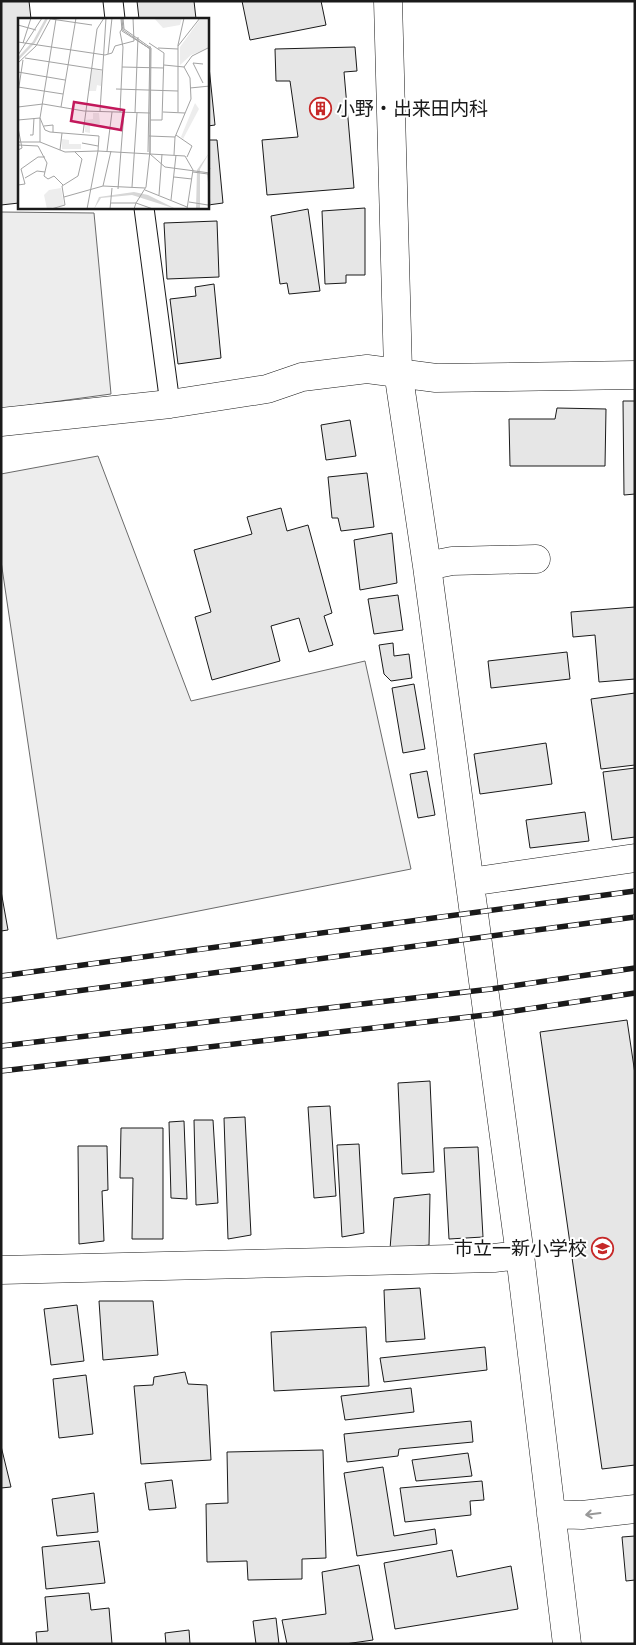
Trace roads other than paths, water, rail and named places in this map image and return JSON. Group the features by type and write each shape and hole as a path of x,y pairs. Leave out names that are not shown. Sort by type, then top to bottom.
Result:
{"street":[{"path":"388,1 398,372 428,566 520,1255 567,1644"},
{"path":"1,422 170,404 268,389 302,377 367,369 436,378 635,375"},
{"path":"428,566 452,561 536,559"},
{"path":"470,882 635,858"},
{"path":"1,1270 494,1258 520,1255"},
{"path":"551,1514 582,1516 635,1509"}],"lane":[{"path":"113,1 115,18"},
{"path":"144,209 170,404"}],"railway":[{"path":"1,976 635,891"},
{"path":"1,1001 635,917"},
{"path":"1,1046 491,989 635,968"},
{"path":"1,1071 494,1014 635,993"}],"place":[{"name":"小野・出来田内科","path":"320,109"},
{"name":"市立一新小学校","path":"603,1249"}]}
